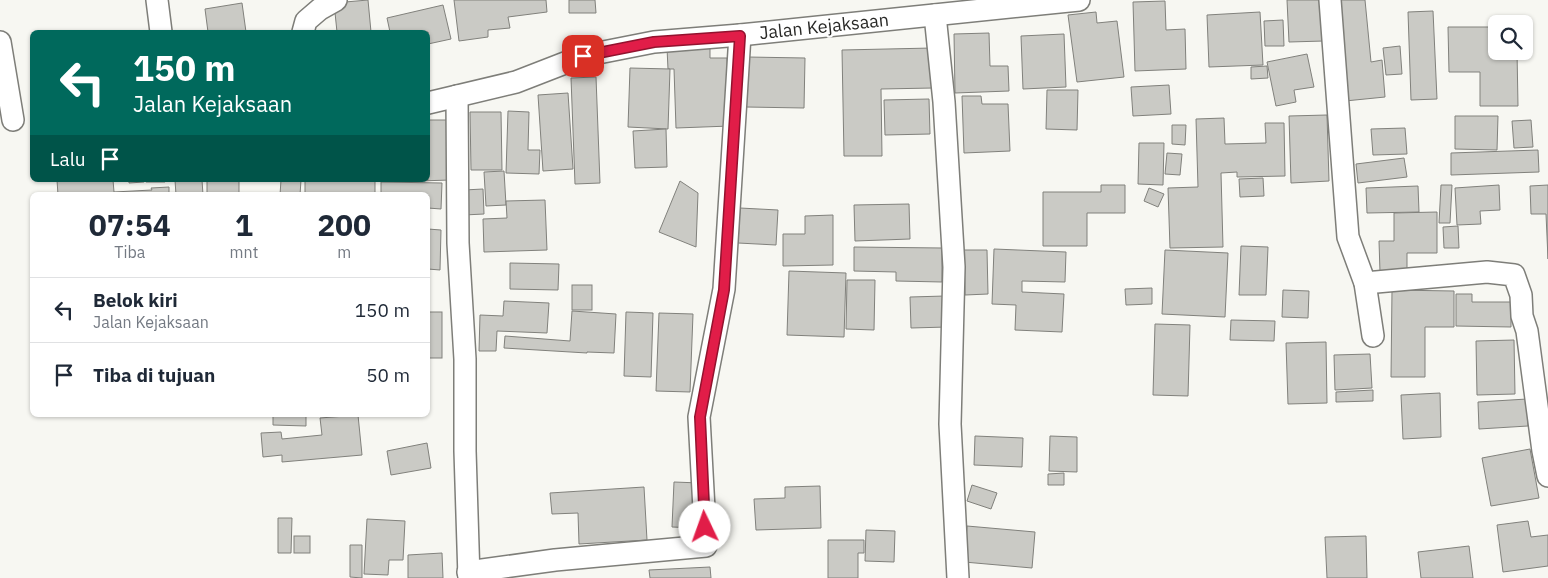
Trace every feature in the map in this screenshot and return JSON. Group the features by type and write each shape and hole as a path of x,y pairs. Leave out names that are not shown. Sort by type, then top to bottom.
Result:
{"street":[{"path":"158,0 160,30"},
{"path":"304,30 306,21 320,9 336,0"},
{"name":"Jalan Kejaksaan","path":"430,103 516,82 583,56 654,42 740,36 1079,0"},
{"path":"1330,0 1348,237 1365,283 1373,336"},
{"path":"935,15 944,102 954,267 950,424 958,578"},
{"path":"457,96 458,243 466,359 465,450 469,575 555,560 706,546 700,417 724,290 740,36"},
{"path":"0,42 15,121"},
{"path":"1365,283 1487,272 1514,274 1521,295 1522,316 1527,331 1548,476"}],"building":[{"path":"368,0 371,30 337,30 334,3"},
{"path":"454,0 546,0 547,12 508,17 510,28 488,30 488,37 459,41"},
{"path":"569,0 595,0 596,13 569,13"},
{"path":"1287,0 1322,0 1324,41 1289,42"},
{"path":"1334,0 1365,0 1371,62 1382,60 1385,97 1345,101"},
{"path":"1165,1 1166,30 1185,29 1186,69 1135,71 1133,2"},
{"path":"242,3 246,30 208,30 205,9"},
{"path":"443,5 451,39 430,44 430,30 390,30 387,18"},
{"path":"1433,11 1437,99 1411,100 1408,12"},
{"path":"1096,12 1097,23 1117,21 1124,77 1077,82 1068,15"},
{"path":"1260,12 1263,65 1209,67 1207,15"},
{"path":"1283,20 1284,46 1265,46 1264,21"},
{"path":"1448,27 1488,27 1488,60 1517,60 1518,106 1480,106 1480,72 1449,72"},
{"path":"989,33 990,66 1008,66 1009,91 955,93 954,34"},
{"path":"1064,34 1066,87 1023,89 1021,36"},
{"path":"710,46 710,58 727,58 730,126 676,128 674,69 668,69 667,48"},
{"path":"1400,46 1402,74 1386,75 1383,48"},
{"path":"932,48 933,88 881,89 882,156 844,156 842,50"},
{"path":"1307,54 1314,87 1294,90 1296,102 1276,106 1267,62"},
{"path":"747,57 805,58 804,108 746,107"},
{"path":"1267,66 1268,78 1251,79 1251,67"},
{"path":"630,68 670,69 668,129 628,127"},
{"path":"596,77 600,183 575,184 571,78"},
{"path":"1169,85 1171,114 1133,116 1131,87"},
{"path":"1047,90 1078,90 1077,130 1046,129"},
{"path":"568,93 573,169 543,171 538,95"},
{"path":"962,96 981,96 982,104 1008,104 1010,151 964,153"},
{"path":"929,99 930,134 885,135 884,100"},
{"path":"508,111 529,112 528,150 540,150 539,174 506,173"},
{"path":"470,112 501,112 502,170 471,170"},
{"path":"1327,115 1329,181 1291,183 1289,116"},
{"path":"1455,116 1498,116 1497,150 1455,149"},
{"path":"1224,118 1225,144 1266,143 1265,123 1284,123 1285,176 1237,177 1237,172 1221,173 1223,247 1170,248 1168,188 1198,187 1196,119"},
{"path":"430,120 447,120 450,180 430,181"},
{"path":"1531,120 1533,147 1514,148 1512,121"},
{"path":"1172,125 1186,125 1185,145 1172,144"},
{"path":"1405,128 1407,154 1373,155 1371,129"},
{"path":"666,129 667,167 635,168 633,131"},
{"path":"1139,143 1164,143 1163,185 1138,184"},
{"path":"1538,150 1539,172 1451,175 1451,153"},
{"path":"1167,153 1182,154 1180,175 1165,174"},
{"path":"1404,158 1407,177 1358,183 1356,164"},
{"path":"504,171 506,205 486,206 484,172"},
{"path":"1263,178 1264,196 1240,197 1239,179"},
{"path":"680,181 698,193 696,247 659,232"},
{"path":"57,182 113,182 114,192 58,192"},
{"path":"175,182 202,182 203,192 176,192"},
{"path":"207,182 239,182 239,192 207,192"},
{"path":"281,182 301,182 300,192 280,192"},
{"path":"305,182 375,182 375,192 305,192"},
{"path":"381,182 442,183 441,209 430,208 430,192 381,192"},
{"path":"1101,185 1125,185 1125,213 1087,213 1087,246 1043,246 1043,192 1101,192"},
{"path":"1441,185 1452,185 1450,223 1439,223"},
{"path":"1499,185 1500,210 1480,211 1481,224 1457,225 1455,188"},
{"path":"1548,185 1548,259 1546,214 1531,214 1530,186"},
{"path":"1418,186 1419,212 1367,213 1366,188"},
{"path":"169,187 169,192 114,192 152,190 151,188"},
{"path":"1149,188 1164,194 1158,207 1144,201"},
{"path":"483,189 484,214 464,215 464,190"},
{"path":"545,200 547,250 484,252 483,219 507,218 506,201"},
{"path":"909,204 910,239 855,241 854,205"},
{"path":"740,208 778,210 776,245 738,243"},
{"path":"1437,212 1437,253 1407,253 1407,272 1380,272 1379,241 1394,241 1394,213"},
{"path":"833,215 833,265 783,266 783,234 805,234 805,216"},
{"path":"1458,226 1459,248 1444,248 1443,227"},
{"path":"430,229 441,230 440,270 430,269"},
{"path":"1241,246 1268,247 1266,295 1239,295"},
{"path":"854,247 942,248 942,282 896,281 896,272 854,271"},
{"path":"994,249 1066,252 1065,282 1022,281 1022,292 1064,294 1062,332 1015,330 1016,305 992,304"},
{"path":"964,250 987,250 988,294 965,295"},
{"path":"1165,250 1228,253 1225,317 1162,314"},
{"path":"510,263 559,264 558,290 510,289"},
{"path":"789,271 846,273 844,337 787,335"},
{"path":"847,280 875,280 874,330 846,329"},
{"path":"572,285 592,285 592,310 572,310"},
{"path":"1152,288 1152,304 1126,305 1125,289"},
{"path":"1283,290 1309,291 1308,318 1282,317"},
{"path":"1392,290 1454,291 1454,327 1425,327 1425,377 1391,377"},
{"path":"1456,294 1472,294 1472,302 1511,302 1511,327 1456,326"},
{"path":"945,296 947,327 911,328 910,297"},
{"path":"504,301 549,303 547,333 497,331 496,351 479,351 480,315 503,316"},
{"path":"572,311 616,314 614,353 504,348 505,336 570,341"},
{"path":"430,312 442,312 442,358 430,358"},
{"path":"626,312 653,313 651,377 624,376"},
{"path":"659,313 693,314 690,392 656,391"},
{"path":"1231,320 1275,321 1274,341 1230,340"},
{"path":"1155,324 1190,325 1188,396 1153,395"},
{"path":"1514,340 1515,394 1477,395 1476,341"},
{"path":"1326,342 1327,403 1288,404 1286,343"},
{"path":"1370,354 1372,388 1335,390 1334,355"},
{"path":"1373,390 1373,401 1336,402 1336,392"},
{"path":"1440,393 1441,437 1403,439 1401,395"},
{"path":"1527,399 1528,426 1479,429 1478,402"},
{"path":"273,417 306,417 306,426 273,425"},
{"path":"358,417 362,455 282,462 282,455 263,457 261,433 281,432 282,439 322,435 320,418"},
{"path":"975,436 1023,438 1022,467 974,465"},
{"path":"1050,436 1077,437 1077,472 1049,471"},
{"path":"427,443 431,468 391,475 387,451"},
{"path":"1530,449 1539,498 1491,506 1482,458"},
{"path":"1064,473 1064,485 1048,485 1048,474"},
{"path":"674,482 700,483 698,528 672,527"},
{"path":"972,485 997,493 991,509 967,501"},
{"path":"820,486 821,528 756,530 754,499 785,498 785,487"},
{"path":"644,487 647,540 579,544 578,513 552,514 550,493"},
{"path":"278,518 292,518 291,553 278,553"},
{"path":"367,519 405,521 403,560 389,560 388,575 364,574"},
{"path":"1528,521 1531,537 1548,535 1548,566 1503,572 1497,525"},
{"path":"967,526 1035,532 1032,568 964,562"},
{"path":"866,530 895,531 894,562 865,561"},
{"path":"294,536 310,536 310,553 294,553"},
{"path":"1366,536 1367,578 1327,578 1325,537"},
{"path":"828,540 864,540 864,553 858,553 858,578 828,578"},
{"path":"350,545 362,545 362,578 350,577"},
{"path":"1469,546 1473,578 1421,578 1418,552"},
{"path":"442,553 443,578 408,578 408,555"},
{"path":"710,567 711,578 650,578 649,570"}],"route":[{"path":"583,56 654,42 740,36 724,290 700,417 705,527"}]}
